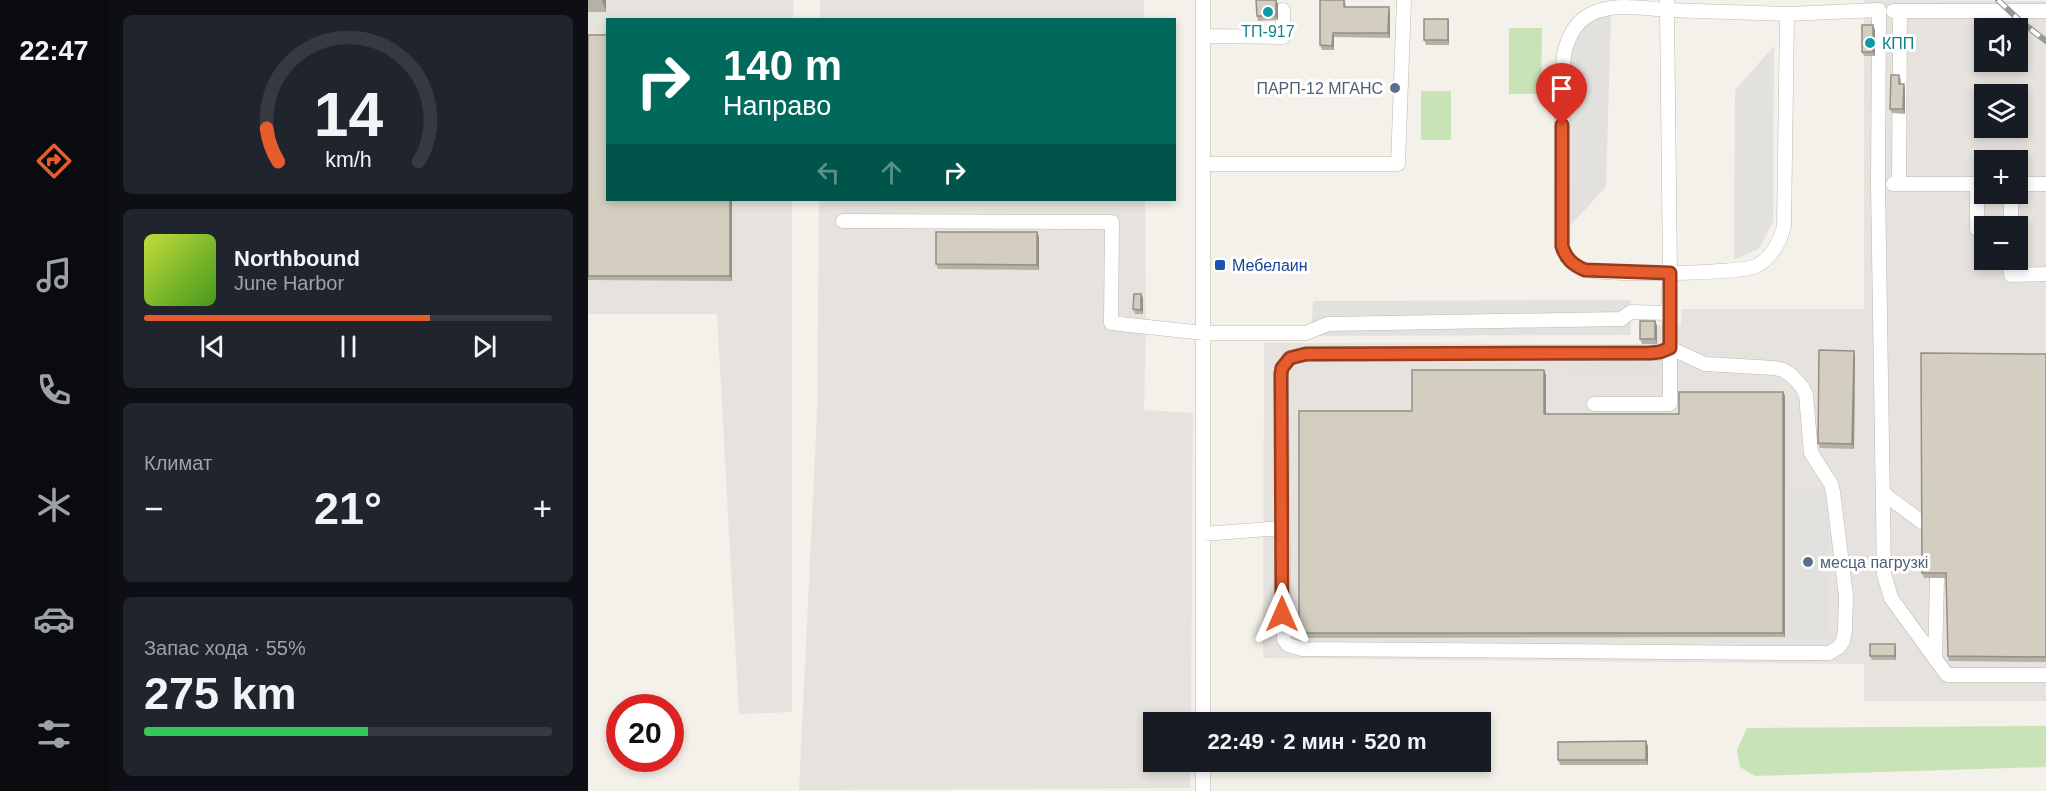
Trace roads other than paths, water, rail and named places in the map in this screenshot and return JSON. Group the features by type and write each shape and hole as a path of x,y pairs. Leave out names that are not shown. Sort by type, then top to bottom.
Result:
{"street":[{"path":"1203,0 1203,712"},
{"path":"1204,164 1398,164 1404,0"},
{"path":"1594,405 1670,404 1667,5"},
{"path":"1787,14 1784,226 1779,242 1763,261 1750,267 1670,273 1585,270 1573,264 1562,246 1563,63 1568,41 1580,21 1596,12 1618,8 1667,5 1787,14 1879,10 2046,11"},
{"path":"1203,36 1283,37 1283,10"},
{"path":"1879,10 1878,184 1884,574 1892,598 1947,675 2046,675"},
{"path":"1899,184 1900,10"},
{"path":"1878,184 1974,184"},
{"path":"2028,184 2046,184"},
{"path":"843,221 1112,222 1111,324 1204,333 1306,333 1328,324 1621,319 1631,312 1668,313"},
{"path":"2011,270 2011,274 2046,274"},
{"path":"1670,348 1705,364 1783,370 1802,387 1808,401 1811,453 1831,484 1833,492 1846,596 1843,641 1834,651 1790,653 1302,649 1288,645 1282,635 1281,374 1282,368 1290,358 1306,354 1650,353 1670,348"},
{"path":"1883,493 1923,523"},
{"path":"1203,534 1282,528"},
{"path":"1935,659 1937,578"},
{"path":"1203,772 1203,791"}],"railway":[{"path":"1998,0 2046,41"}],"place":[{"name":"ТП-917","path":"1268,12"},
{"name":"КПП","path":"1870,43"},
{"name":"ПАРП-12 МГАНС","path":"1395,88"},
{"name":"Мебелаин","path":"1220,265"},
{"name":"месца пагрузкі","path":"1808,562"}]}
